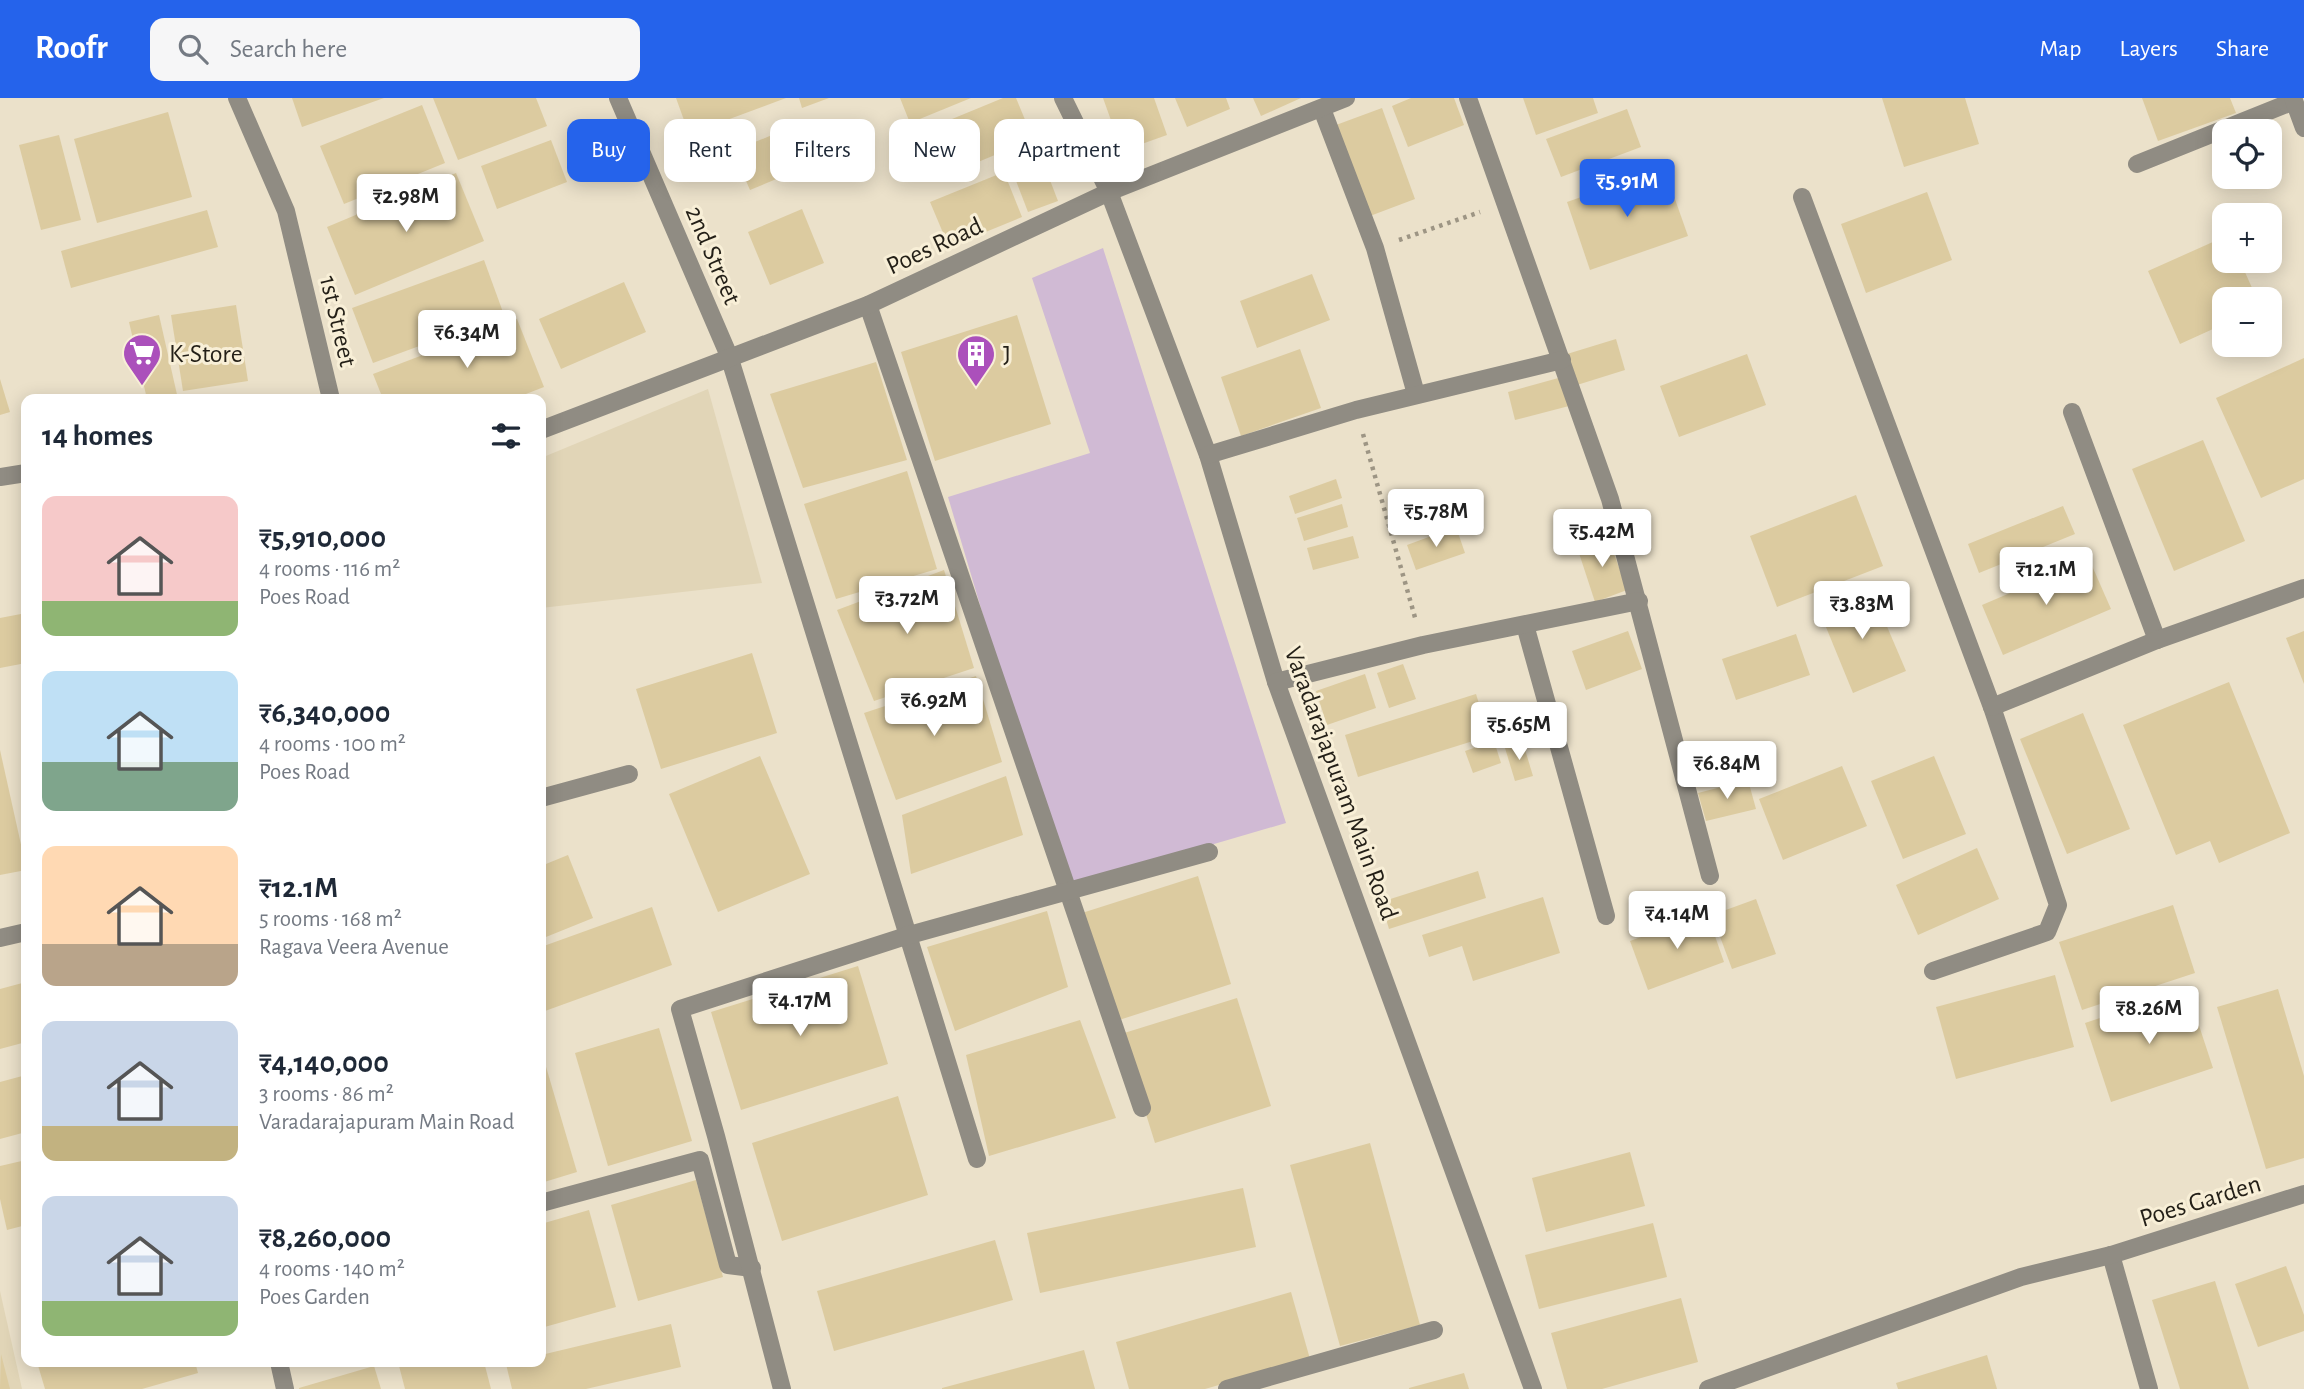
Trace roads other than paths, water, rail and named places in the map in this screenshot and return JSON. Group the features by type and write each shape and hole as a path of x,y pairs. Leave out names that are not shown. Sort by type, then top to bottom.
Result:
{"street":[{"name":"1st Street","path":"237,98 286,211 330,394"},
{"name":"2nd Street","path":"618,98 729,356 977,1159"},
{"name":"Varadarajapuram Main Road","path":"1063,98 1109,192 1208,455 1276,682 1533,1389"},
{"name":"Poes Road","path":"546,428 868,305 1109,192 1346,98"},
{"path":"1468,98 1610,499 1710,876"},
{"path":"2137,164 2293,100 2304,128"},
{"path":"1322,109 1376,248 1416,394"},
{"path":"1802,197 1992,707 2058,905 2047,932 1934,971"},
{"path":"868,305 1142,1108"},
{"path":"1208,455 1356,410 1562,360"},
{"path":"2072,412 2157,640"},
{"path":"0,477 21,474"},
{"path":"1992,707 2157,640 2304,588"},
{"path":"1276,682 1423,645 1639,601"},
{"path":"1525,625 1606,916"},
{"path":"546,797 629,774"},
{"path":"782,1389 752,1268 680,1009 906,936 1209,852"},
{"path":"0,938 21,933"},
{"path":"546,1202 699,1160 728,1265 752,1268"},
{"name":"Poes Garden","path":"1708,1389 2021,1277 2111,1255 2304,1195"},
{"path":"2111,1255 2149,1389"},
{"path":"1227,1389 1434,1330"},
{"path":"280,1367 285,1389"}],"place":[{"name":"K-Store","path":"142,387"},
{"name":"J","path":"976,388"}]}
